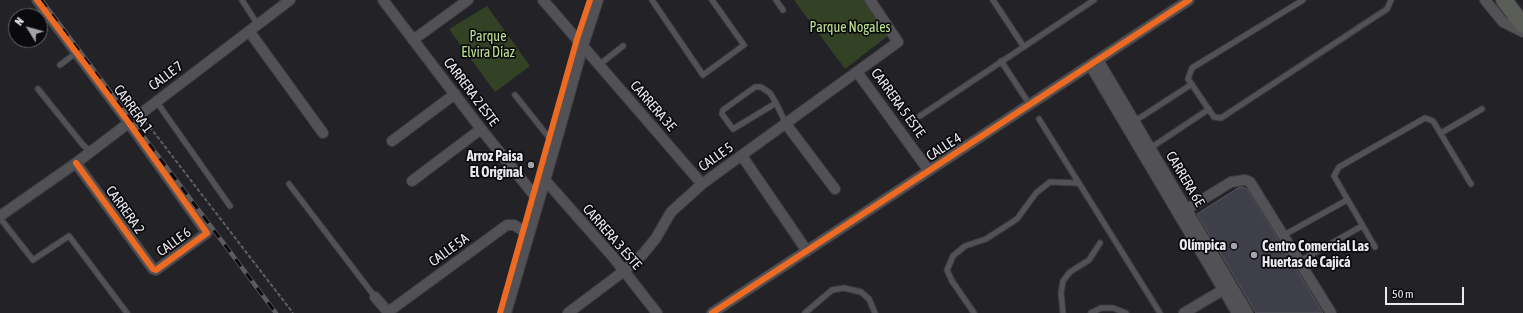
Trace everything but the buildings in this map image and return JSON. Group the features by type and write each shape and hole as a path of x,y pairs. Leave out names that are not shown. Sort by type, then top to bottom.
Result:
{"highway":[{"path":"1504,0 1523,25"}],"street":[{"name":"CARRERA 1","path":"37,0 129,123 207,233"},
{"name":"CALLE 7","path":"0,217 76,163 289,0"},
{"name":"CARRERA 2 ESTE","path":"383,0 481,129 538,200"},
{"path":"413,40 468,0"},
{"name":"CARRERA 3E","path":"543,0 702,184"},
{"path":"506,313 538,200 556,146 583,46 598,0"},
{"name":"CALLE 5","path":"568,313 624,271 643,254 656,238 671,212 702,184 898,42 870,0"},
{"name":"CALLE 4","path":"712,313 1189,0"},
{"path":"1485,0 1503,22 1523,32"},
{"path":"254,28 324,133"},
{"name":"CARRERA 6E","path":"1094,62 1135,121 1187,209 1227,287 1237,313"},
{"name":"CARRERA 6E","path":"1094,62 1227,287 1248,313"},
{"name":"CARRERA 5 ESTE","path":"857,72 929,171"},
{"path":"392,141 455,94"},
{"path":"786,124 835,189"},
{"path":"412,181 481,129"},
{"path":"742,156 807,251"},
{"name":"CARRERA 2","path":"76,163 156,270"},
{"name":"CARRERA 3 ESTE","path":"545,180 624,271 657,313"},
{"path":"1187,209 1231,182 1244,180 1255,187 1331,313"},
{"name":"CALLE 5A","path":"388,312 507,226 514,225 528,234"},
{"name":"CALLE 6","path":"156,270 207,233"},
{"path":"1184,313 1227,287"},
{"path":"375,297 388,312"}],"lane":[{"path":"242,0 254,28"},
{"path":"652,0 703,75 744,45 712,0"},
{"path":"776,0 783,10"},
{"path":"993,0 1024,47"},
{"path":"920,116 1094,0"},
{"path":"1303,0 1192,68 1188,78 1214,117 1221,118 1387,9 1391,0"},
{"path":"599,65 623,46"},
{"path":"60,65 76,52"},
{"path":"1001,61 1030,105"},
{"path":"1135,121 1192,84"},
{"path":"776,103 733,129 722,114 723,110 755,88 761,87 770,94 776,103 786,124"},
{"path":"38,89 83,145 90,151"},
{"path":"515,95 556,146"},
{"path":"156,101 230,206"},
{"path":"1150,146 1155,145 1209,109"},
{"path":"1441,133 1482,109"},
{"path":"1375,247 1334,176 1338,167 1425,118 1433,121 1471,184"},
{"path":"1039,119 1077,183 1160,313"},
{"path":"974,313 952,281 947,270 954,256 965,246 1001,231 1017,219 1036,193 1050,182 1077,183"},
{"path":"289,184 375,297"},
{"path":"1284,235 1347,200"},
{"path":"0,217 33,260 69,236 127,313"},
{"path":"1300,261 1362,226"},
{"path":"1063,313 1061,293 1063,281 1070,272 1089,260 1100,243"},
{"path":"805,313 832,290 844,288 861,292 869,300 875,313"},
{"path":"1091,313 1101,308 1113,308 1126,313"}],"green space":[{"name":"Parque Nogales","path":"794,0 864,0 889,35 845,69"},
{"name":"Parque Elvira Díaz","path":"487,6 530,66 495,92 449,29"}],"railway":[{"path":"41,0 276,313"}],"cycle path":[{"path":"37,0 129,123 207,233 156,270 153,269 76,163"},
{"path":"500,313 577,39 590,0"},
{"path":"712,313 1189,0"}],"place":[{"name":"Arroz Paisa El Original","path":"531,165"},
{"name":"Olímpica","path":"1234,246"},
{"name":"Centro Comercial Las Huertas de Cajicá","path":"1254,255"}]}
